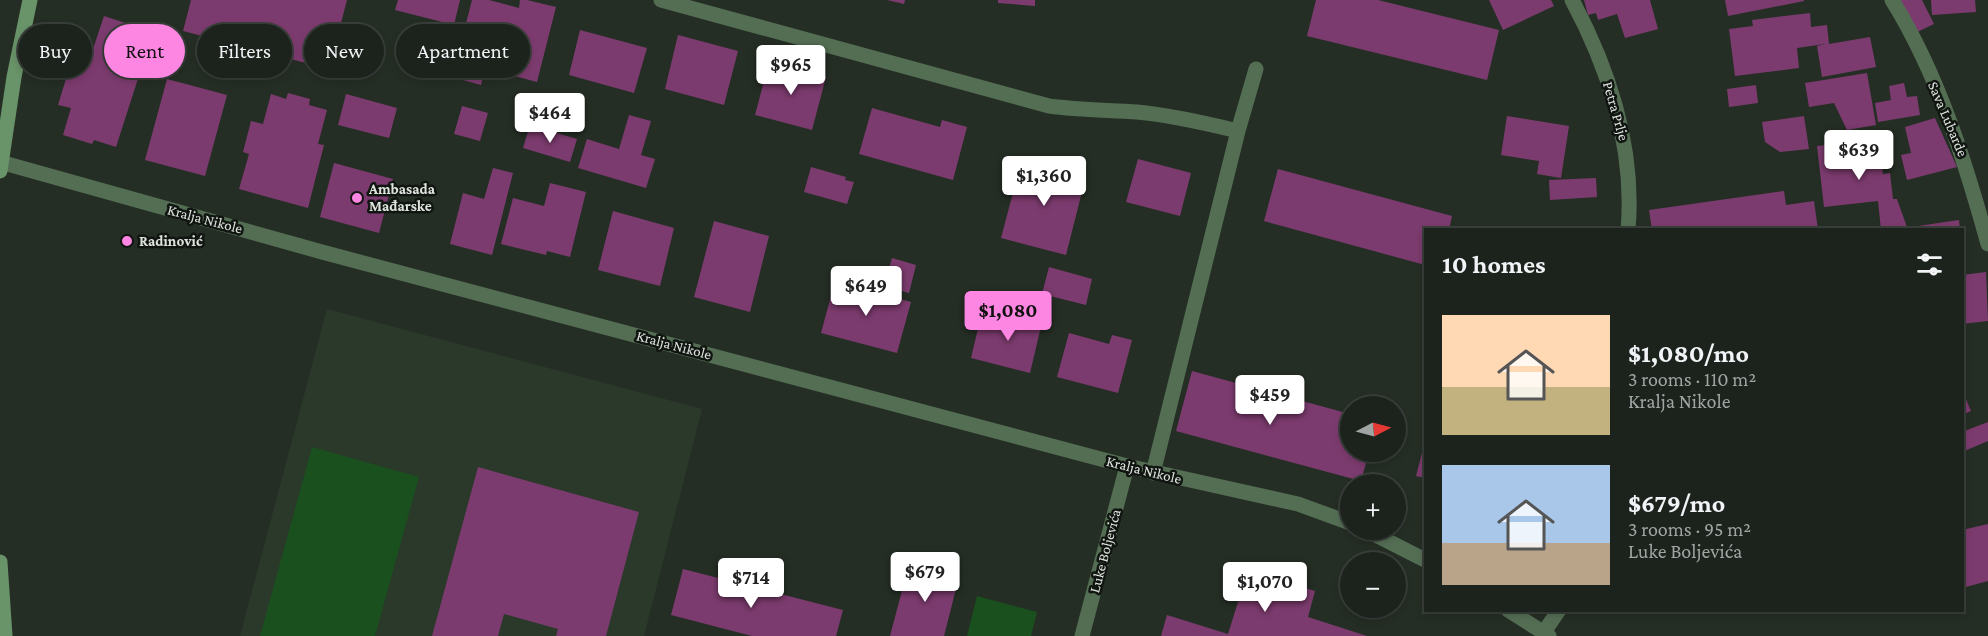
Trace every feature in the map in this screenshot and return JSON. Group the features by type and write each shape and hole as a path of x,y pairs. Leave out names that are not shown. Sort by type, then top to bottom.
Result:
{"main road":[{"path":"0,165 30,0"},
{"path":"0,562 5,636"}],"street":[{"path":"661,0 1049,106 1092,111 1138,112 1193,120 1238,131"},
{"name":"Petra Prlje","path":"1572,0 1608,81 1627,148 1631,197 1628,228"},
{"name":"Sava Lubarde","path":"1892,0 1925,65 1966,163 1988,244"},
{"path":"1153,473 1238,131 1256,69"},
{"name":"Kralja Nikole","path":"0,165 1153,473 1298,504 1340,519"},
{"name":"Luke Boljevića","path":"1082,636 1127,466"},
{"path":"1386,540 1424,559"},
{"path":"1511,612 1546,634 1558,612"}],"shaded area":[{"path":"327,309 702,409 644,636 240,636"}],"green space":[{"path":"312,447 419,477 375,636 260,636"},
{"path":"977,596 1037,612 1031,636 967,636"}],"building":[{"path":"191,0 347,0 341,24 304,24 304,62 292,59 292,24 197,24 197,35 185,32"},
{"path":"398,0 460,0 454,24 395,10"},
{"path":"472,0 489,0 519,8 520,0 527,0 556,7 537,82 522,78 530,78 530,24 466,24"},
{"path":"887,0 905,0 904,4"},
{"path":"998,0 1035,0 1035,6 998,3"},
{"path":"1316,0 1378,0 1499,30 1487,80 1307,36"},
{"path":"1489,0 1551,0 1554,6 1503,30"},
{"path":"1584,0 1650,0 1658,29 1625,38 1617,14 1598,20 1596,13 1588,15"},
{"path":"1725,0 1804,0 1804,1 1728,16"},
{"path":"1896,0 1922,0 1934,24 1913,34"},
{"path":"1931,0 1975,0 1976,12 1932,15"},
{"path":"1810,13 1811,27 1827,25 1829,44 1870,37 1876,67 1822,77 1817,46 1825,44 1797,48 1799,68 1735,76 1729,29 1753,26 1752,20"},
{"path":"104,16 128,24 104,24 104,78 138,78 116,147 94,140 92,144 63,135 71,108 58,105 66,78 92,78 92,52"},
{"path":"580,30 647,48 634,93 569,75"},
{"path":"678,35 738,51 724,105 665,89"},
{"path":"769,62 826,77 812,130 755,115"},
{"path":"1867,73 1876,125 1847,130 1834,103 1809,107 1805,83"},
{"path":"456,78 483,78 481,85"},
{"path":"167,79 227,95 205,176 145,160"},
{"path":"1904,83 1907,97 1917,96 1920,115 1878,122 1875,103 1891,100 1889,86"},
{"path":"1756,85 1758,103 1729,107 1727,89"},
{"path":"288,93 310,99 309,105 327,110 318,144 324,145 308,208 239,189 249,154 243,152 251,121 263,124 271,94 286,99"},
{"path":"346,94 397,108 389,138 338,125"},
{"path":"462,106 488,113 480,141 454,134"},
{"path":"872,108 940,127 942,120 967,127 953,180 859,154"},
{"path":"629,115 651,121 641,155 655,159 646,188 578,168 587,139 619,149"},
{"path":"1507,116 1569,126 1561,178 1537,174 1539,161 1501,155"},
{"path":"1804,116 1809,149 1780,152 1765,142 1762,122"},
{"path":"1935,118 1957,167 1907,180 1901,155 1911,153 1905,127"},
{"path":"530,125 577,139 570,162 523,148"},
{"path":"1875,140 1877,157 1881,156 1883,174 1890,173 1893,199 1897,199 1907,228 1881,228 1878,201 1824,207 1817,146"},
{"path":"1022,159 1086,176 1066,255 1001,238"},
{"path":"1138,159 1191,173 1180,216 1126,202"},
{"name":"Ambasada Mađarske","path":"334,163 393,179 379,233 320,217"},
{"path":"811,167 846,177 845,180 854,182 847,204 804,192"},
{"path":"493,168 513,173 492,255 450,244 463,193 484,199"},
{"path":"1278,169 1452,216 1449,228 1424,228 1424,265 1264,221"},
{"path":"1596,178 1597,197 1550,200 1549,180"},
{"path":"550,183 586,192 570,257 547,251 546,255 501,244 513,198 544,206"},
{"path":"1784,191 1786,205 1814,201 1818,228 1652,228 1649,210"},
{"path":"613,211 674,228 660,286 598,270"},
{"path":"1959,220 1960,228 1918,228 1918,226"},
{"path":"714,221 769,236 750,312 694,297"},
{"path":"892,258 916,265 909,293 884,286"},
{"path":"1049,267 1092,279 1086,305 1042,294"},
{"path":"1986,272 1988,321 1964,324 1964,275"},
{"path":"835,281 911,302 897,353 821,333"},
{"path":"1024,313 1043,318 1030,373 971,358 981,316 1020,326"},
{"path":"1069,333 1109,344 1112,335 1132,340 1118,393 1057,377"},
{"path":"1192,371 1340,411 1340,462 1366,462 1363,474 1340,475 1176,431"},
{"path":"1964,395 1971,411 1964,414"},
{"path":"1988,422 1988,441 1964,451 1964,431"},
{"path":"1424,445 1424,478 1416,476"},
{"path":"478,467 639,512 606,636 556,636 558,629 504,614 498,636 432,636"},
{"path":"1988,524 1988,581 1964,587 1964,530"},
{"path":"909,564 959,577 944,636 890,636"},
{"path":"683,569 843,610 836,636 752,636 671,615"},
{"path":"1248,570 1315,591 1308,617 1367,636 1161,636 1167,615 1228,634"}],"place":[{"name":"Ambasada Mađarske","path":"357,198"},
{"name":"Radinović","path":"127,241"}]}
